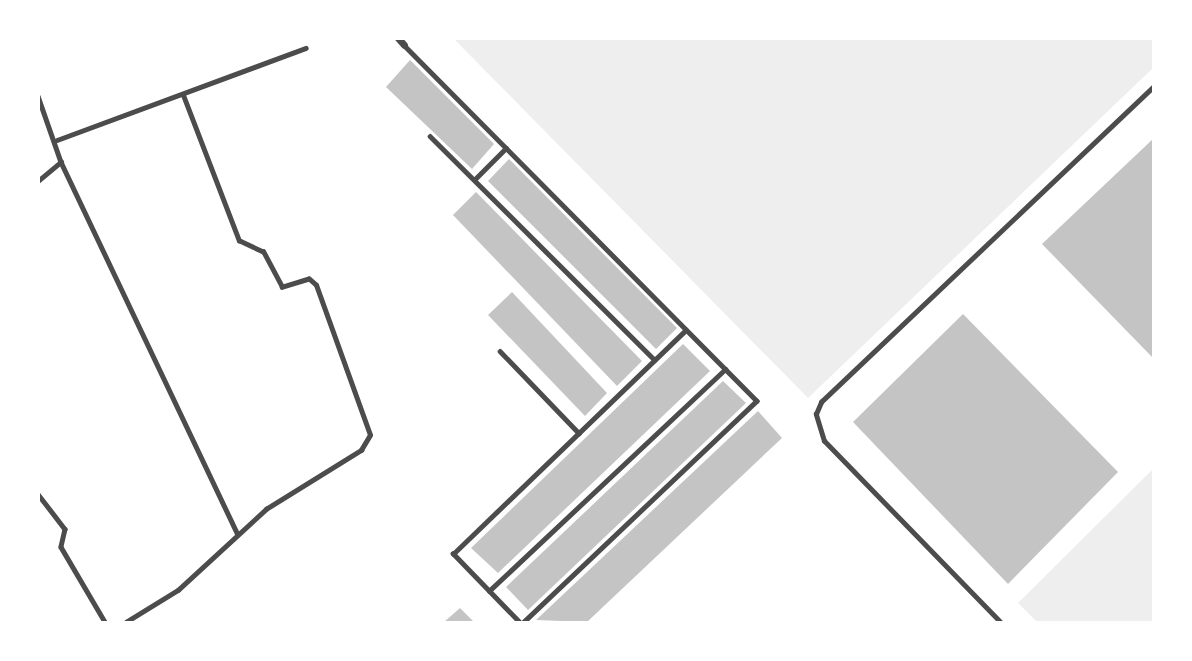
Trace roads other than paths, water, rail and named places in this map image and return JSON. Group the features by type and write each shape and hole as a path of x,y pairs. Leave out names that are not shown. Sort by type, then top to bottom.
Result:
{"street":[{"path":"398,38 404,45"}],"lane":[{"path":"404,45 757,401 522,622 453,554 686,330"},
{"path":"57,140 306,48"},
{"path":"1000,622 824,441 817,414 821,402 1153,86"},
{"path":"126,622 178,590 237,533 361,450 370,435 316,285 309,279 282,287 263,252 239,241 183,95"},
{"path":"38,96 57,140 61,162 237,533"},
{"path":"430,136 655,360"},
{"path":"474,180 506,148"},
{"path":"38,181 61,162"},
{"path":"500,351 579,433"},
{"path":"489,591 725,369"},
{"path":"38,494 65,529 61,547 105,622"}]}
